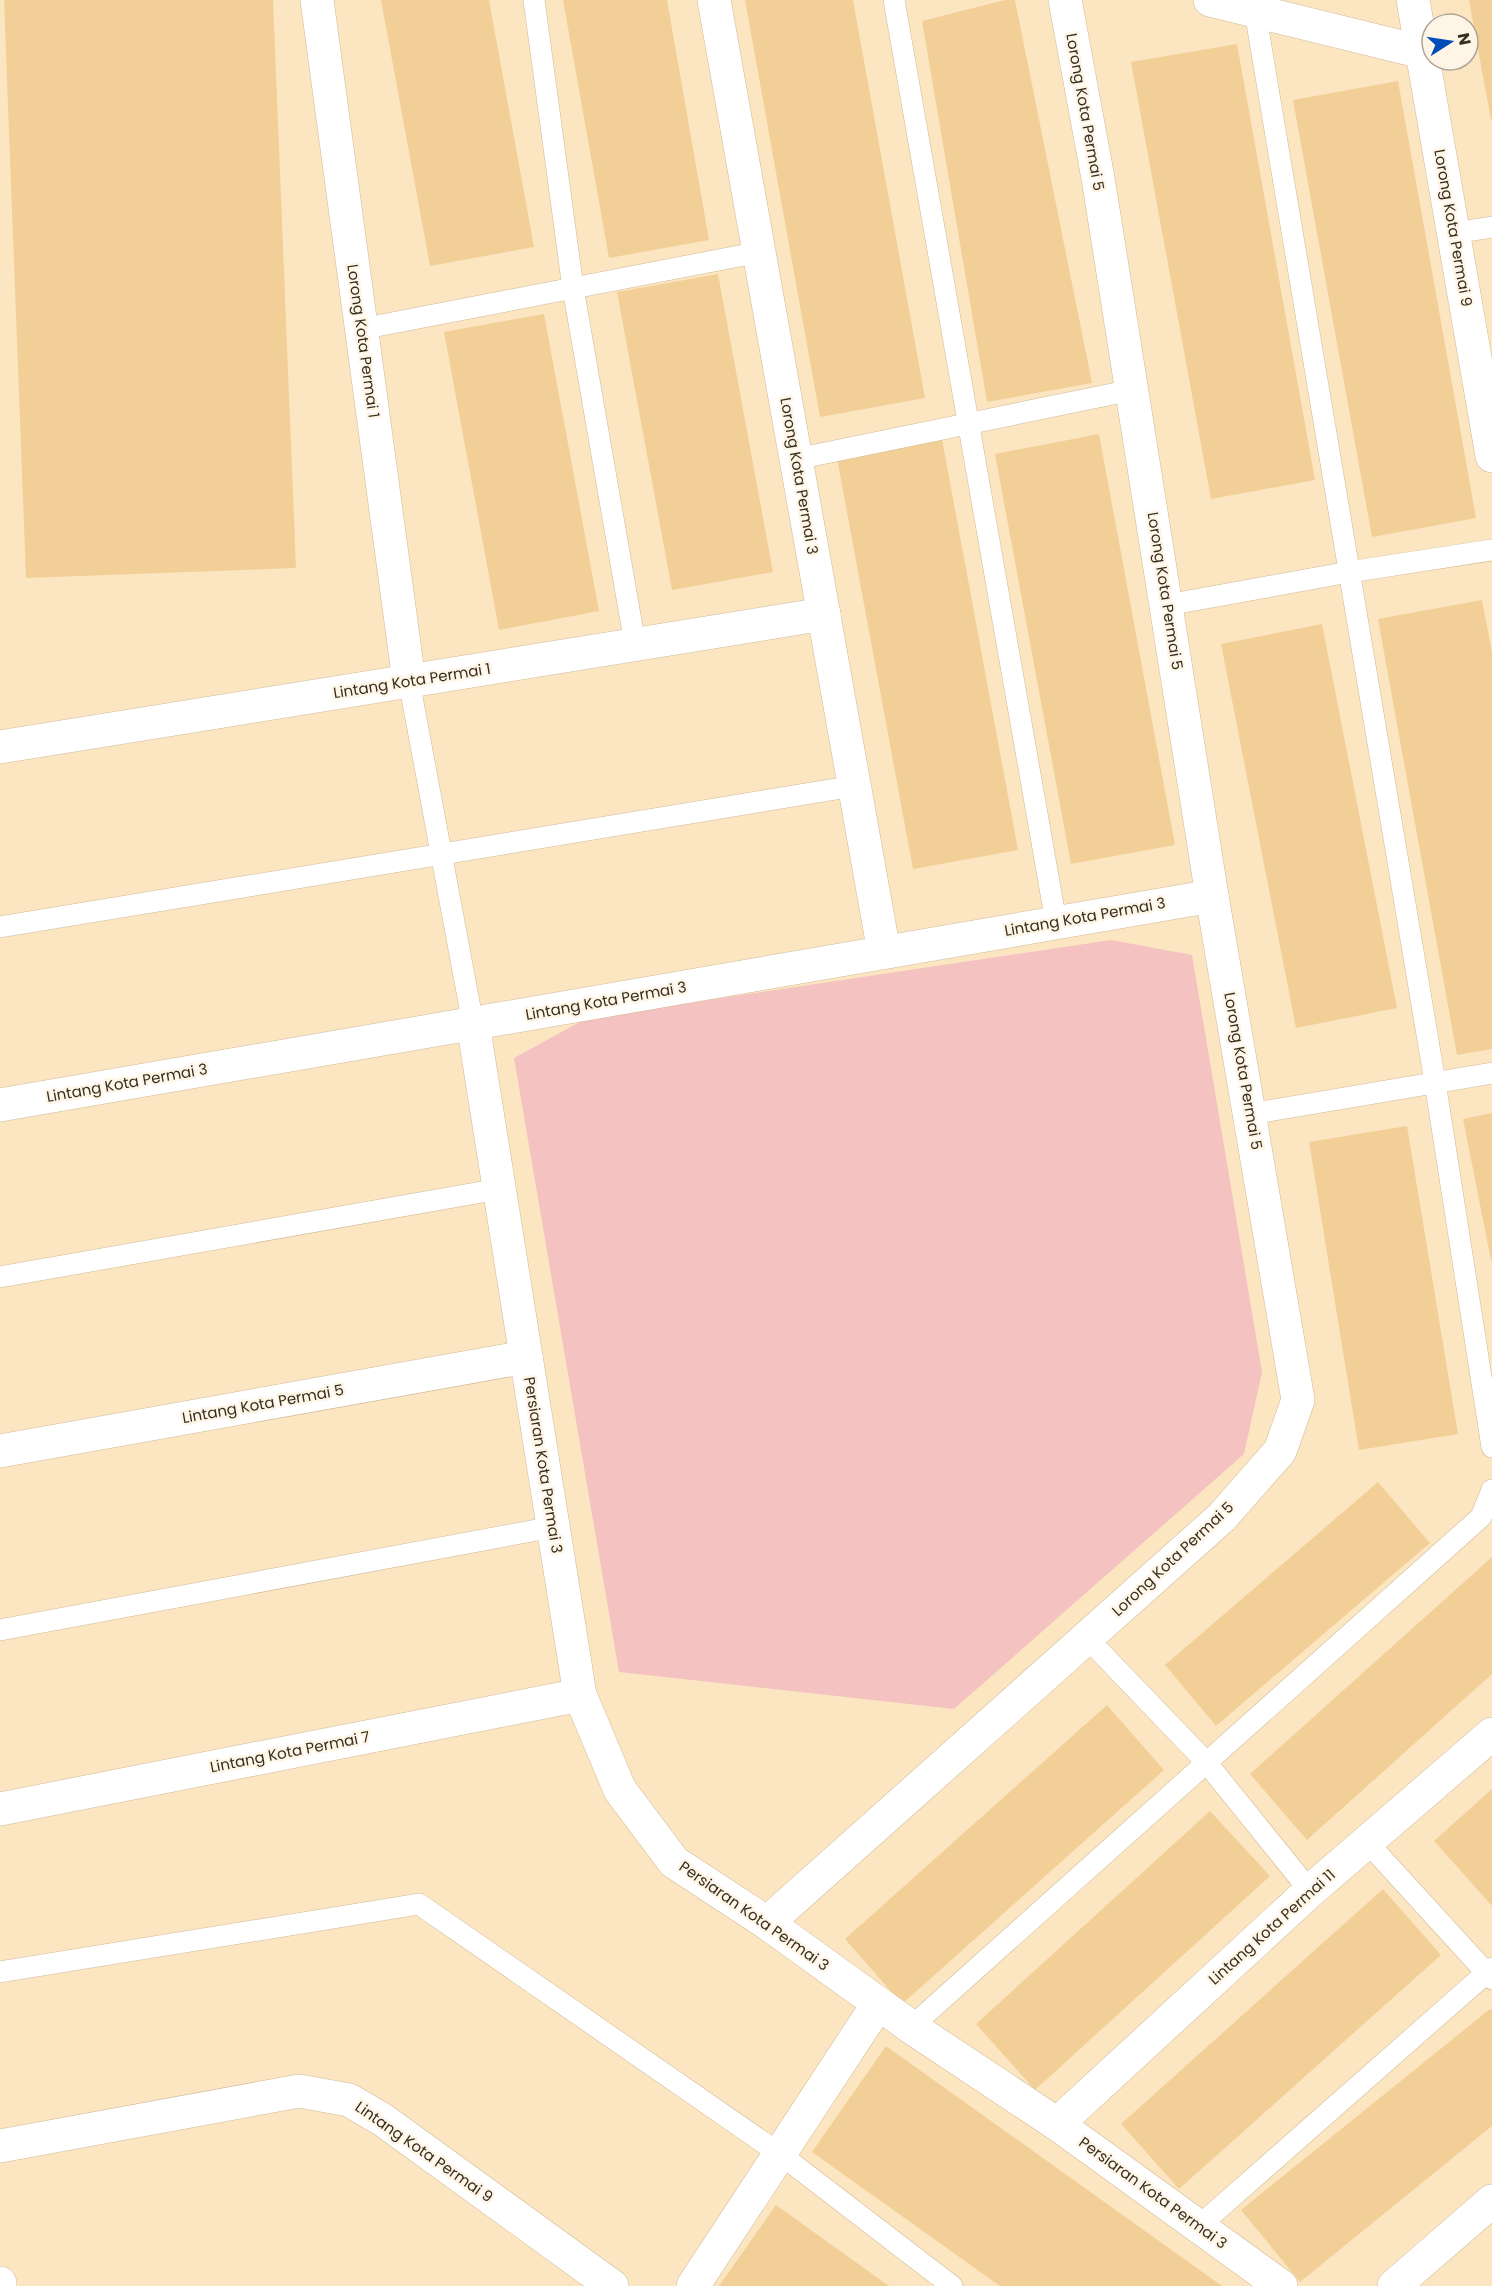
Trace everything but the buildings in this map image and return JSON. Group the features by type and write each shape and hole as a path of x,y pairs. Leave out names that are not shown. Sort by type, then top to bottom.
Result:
{"street":[{"name":"Lorong Kota Permai 1","path":"317,0 409,681"},
{"name":"Lorong Kota Permai 3","path":"714,0 884,952"},
{"name":"Lorong Kota Permai 5","path":"766,1923 1222,1518 1280,1451 1298,1400 1212,896 1098,178 1065,0"},
{"path":"1210,0 1420,52"},
{"name":"Lorong Kota Permai 9","path":"1413,0 1420,40"},
{"name":"Lorong Kota Permai 9","path":"1426,72 1492,456"},
{"name":"Lintang Kota Permai 1","path":"0,747 824,614"},
{"name":"Lintang Kota Permai 3","path":"0,1105 1212,896"},
{"name":"Persiaran Kota Permai 3","path":"473,1024 580,1695 620,1790 674,1862 766,1923 911,2027 1057,2124 1281,2286"},
{"name":"Lintang Kota Permai 5","path":"0,1451 526,1357"},
{"name":"Lintang Kota Permai 7","path":"0,1809 580,1695"},
{"name":"Lintang Kota Permai 11","path":"1057,2124 1310,1892 1492,1734"},
{"path":"693,2286 878,2004"},
{"name":"Lintang Kota Permai 9","path":"0,2146 299,2091 349,2100 383,2120 612,2286"},
{"path":"1394,2286 1492,2201"}],"lane":[{"path":"534,0 573,288 635,644"},
{"path":"894,0 1056,922"},
{"path":"1255,11 1435,1082 1492,1447"},
{"path":"1454,234 1492,227"},
{"path":"361,329 760,252"},
{"path":"796,459 1132,390"},
{"path":"1167,605 1349,572 1492,550"},
{"path":"409,681 473,1024"},
{"path":"0,927 854,786"},
{"path":"1250,1114 1492,1072"},
{"path":"0,1277 499,1189"},
{"path":"911,2027 1481,1517 1492,1490"},
{"path":"0,1630 553,1527"},
{"path":"1087,1638 1206,1762 1310,1892"},
{"path":"1199,2226 1490,1973 1368,1842"},
{"path":"0,1972 418,1904 780,2154 952,2286"}],"shaded area":[{"path":"1111,940 1192,955 1262,1372 1244,1454 954,1709 619,1672 514,1058 587,1018"}]}
